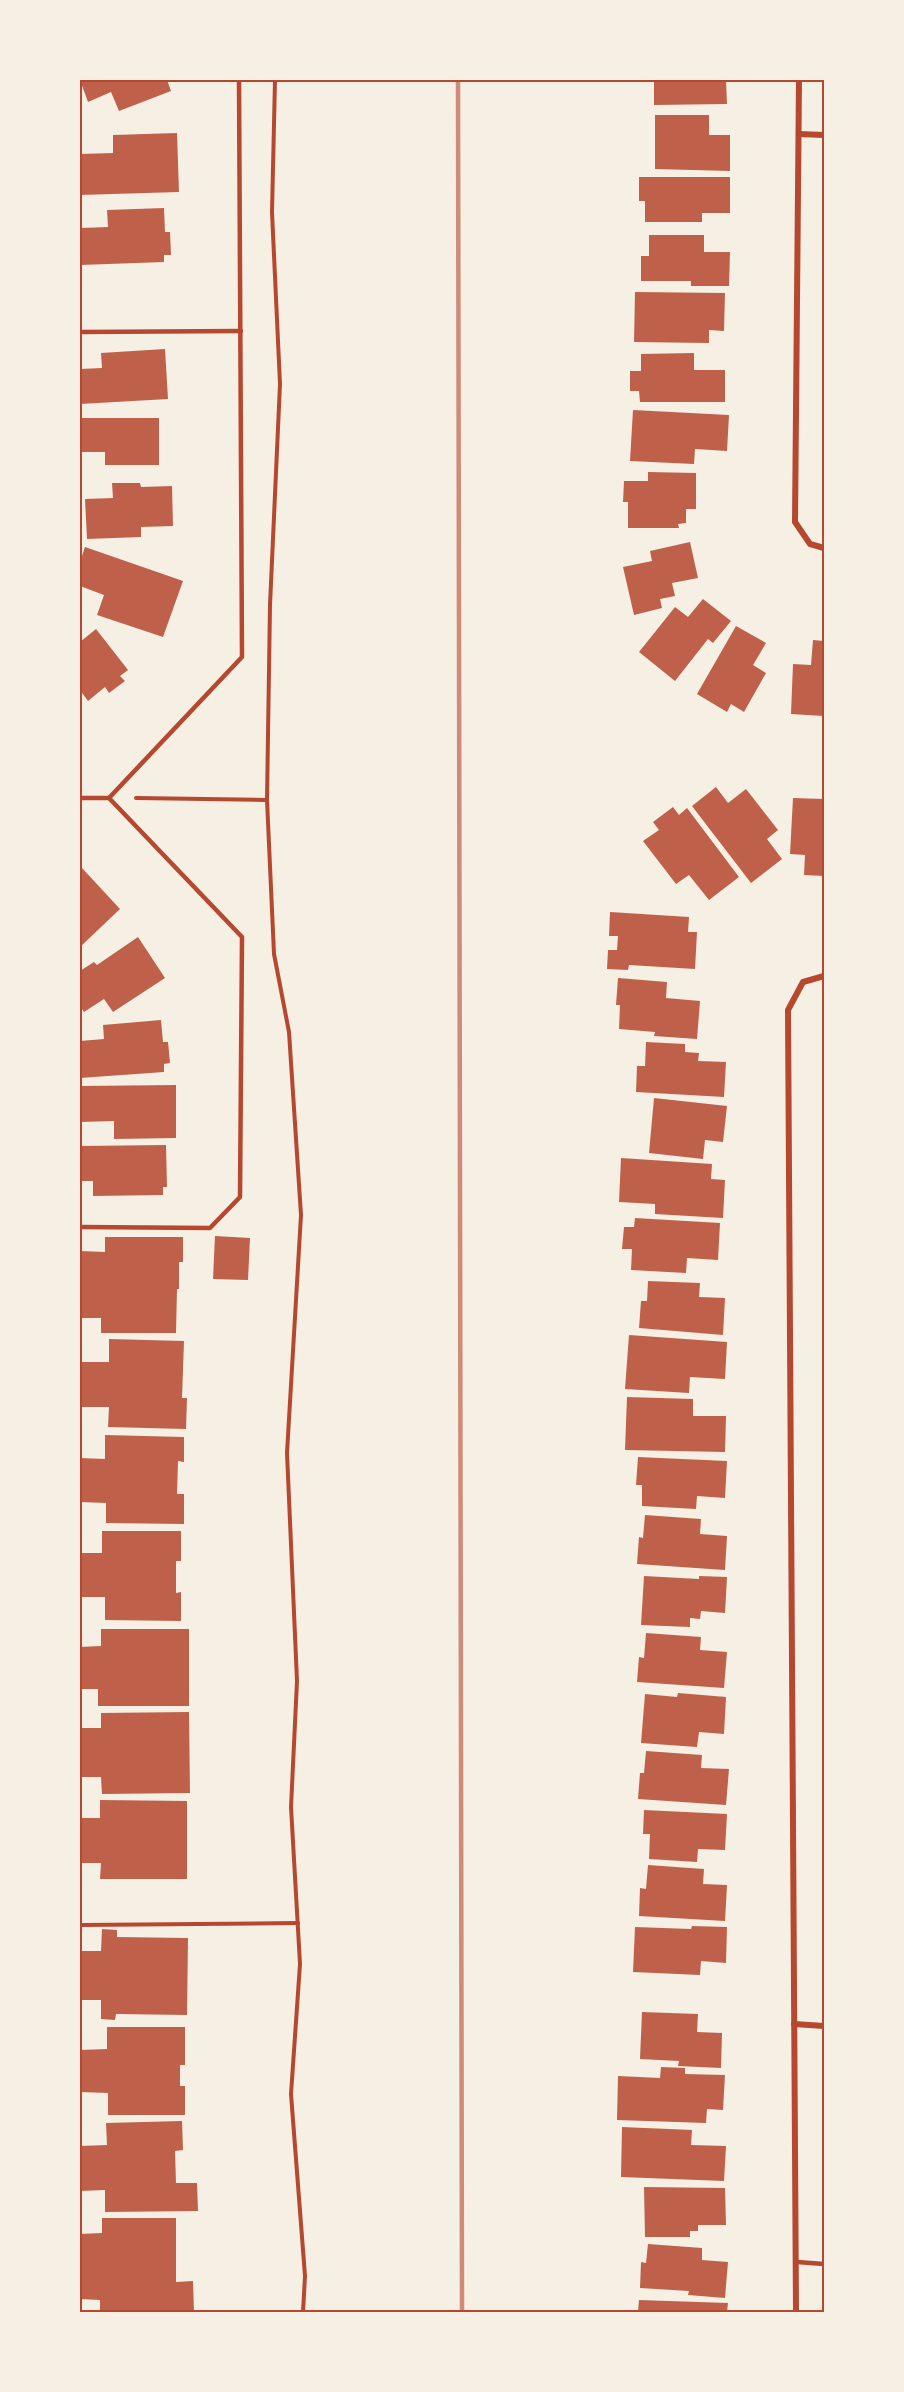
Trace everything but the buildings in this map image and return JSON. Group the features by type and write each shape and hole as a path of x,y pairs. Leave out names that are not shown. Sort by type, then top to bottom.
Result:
{"street":[{"path":"799,80 795,522 810,544 825,548"},
{"path":"799,134 825,135"},
{"path":"796,2313 789,1010 803,982 825,976"},
{"path":"794,2024 825,2026"}],"lane":[{"path":"109,798 242,657 239,80"},
{"path":"80,332 241,331"},
{"path":"80,798 109,798 242,937 240,1197 210,1228 80,1227"},
{"path":"797,2262 825,2264"}],"path":[{"path":"275,80 272,212 280,384 270,605 267,800 274,954 289,1032 301,1215 287,1453 297,1681 291,1807 300,1964 291,2094 305,2276 303,2313"},
{"path":"109,798 267,800"},
{"path":"80,1925 298,1923"}],"railway":[{"path":"458,80 462,2312"}]}
